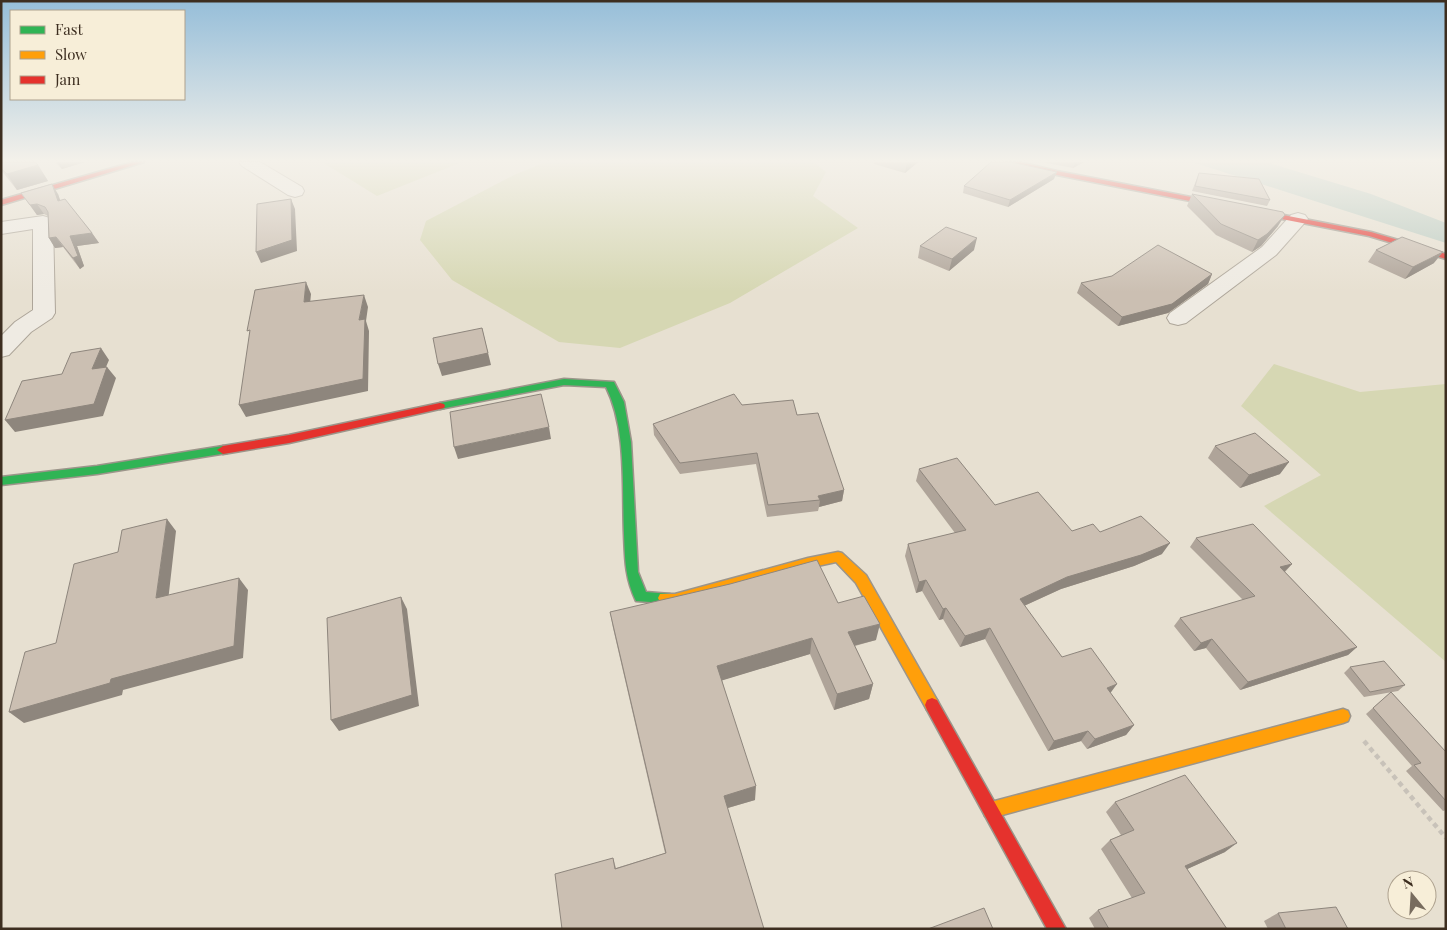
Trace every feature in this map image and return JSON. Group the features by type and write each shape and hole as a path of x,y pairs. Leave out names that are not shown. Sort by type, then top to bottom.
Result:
{"street":[{"path":"1226,205 1371,234 1446,256"},
{"path":"1178,318 1269,251 1298,219"},
{"path":"1,228 43,222 44,312 23,326 1,350"},
{"path":"1,481 97,470 289,439 448,404 564,382 610,384 618,402 626,442 632,572 641,597 675,599 808,562 838,557 861,579 1057,929"},
{"path":"991,810 1343,716"}],"path":[{"path":"1343,716 1446,838"}],"green space":[{"path":"456,205 826,205 858,228 730,303 620,348 559,342 452,280 420,240 426,221"},
{"path":"1274,364 1360,392 1446,384 1446,662 1264,506 1321,475 1241,406"}],"shaded area":[{"path":"1328,205 1400,205 1446,223 1446,243"}],"building":[{"path":"41,205 70,205 92,233 70,236 78,256 73,258 56,237 49,238 48,212 45,207"},
{"path":"257,205 291,205 292,240 256,252"},
{"path":"1203,205 1250,205 1283,212 1285,215 1267,234 1258,240 1221,224"},
{"path":"946,227 977,238 952,259 920,246"},
{"path":"1402,237 1443,252 1413,267 1376,250"},
{"path":"1158,245 1212,274 1172,304 1122,317 1081,283 1112,276"},
{"path":"306,282 304,302 364,295 359,320 365,319 363,379 239,405 250,330 247,331 255,290"},
{"path":"482,328 488,353 438,364 433,338"},
{"path":"101,348 92,369 107,367 94,404 5,420 22,381 62,374 71,353"},
{"path":"541,394 549,427 454,447 450,412"},
{"path":"734,394 742,405 793,400 797,415 818,413 844,490 818,496 820,500 768,505 757,453 680,463 653,424"},
{"path":"1255,433 1289,462 1249,475 1215,446"},
{"path":"957,458 995,505 1038,492 1072,531 1093,524 1100,532 1141,516 1170,543 1141,555 1067,577 1020,599 1062,657 1091,648 1117,684 1107,688 1134,725 1095,739 1088,731 1054,741 990,628 965,636 946,608 943,609 926,580 919,582 908,544 966,530 919,469"},
{"path":"167,519 156,598 239,578 234,646 111,679 110,683 9,712 25,652 56,643 74,564 118,552 122,530"},
{"path":"1253,524 1292,564 1280,567 1357,647 1248,682 1212,639 1201,643 1180,618 1255,596 1196,538"},
{"path":"817,560 838,603 864,596 880,624 848,632 873,684 837,694 812,638 717,666 756,786 724,796 764,929 562,929 555,874 613,858 615,869 666,853 610,612 730,584"},
{"path":"401,597 412,695 331,720 327,618"},
{"path":"1384,661 1405,685 1370,692 1350,667"},
{"path":"1391,692 1446,752 1446,801 1414,765 1421,763 1373,708"},
{"path":"1185,775 1237,843 1185,866 1227,929 1109,929 1098,910 1145,893 1110,840 1134,830 1115,802"},
{"path":"1336,907 1348,929 1286,929 1278,913"},
{"path":"984,908 993,929 928,929"}],"traffic: fast":[{"path":"440,406 564,382 610,384 619,402 626,442 632,572 641,597 665,598"},
{"path":"1,481 97,470 223,450"}],"traffic: slow":[{"path":"665,598 675,599 808,563 838,557 861,579 932,705"},
{"path":"991,810 1343,716"}],"traffic: jam":[{"path":"1224,205 1371,234 1446,257"},
{"path":"223,450 289,439 440,406"},
{"path":"932,705 1057,929"}]}
